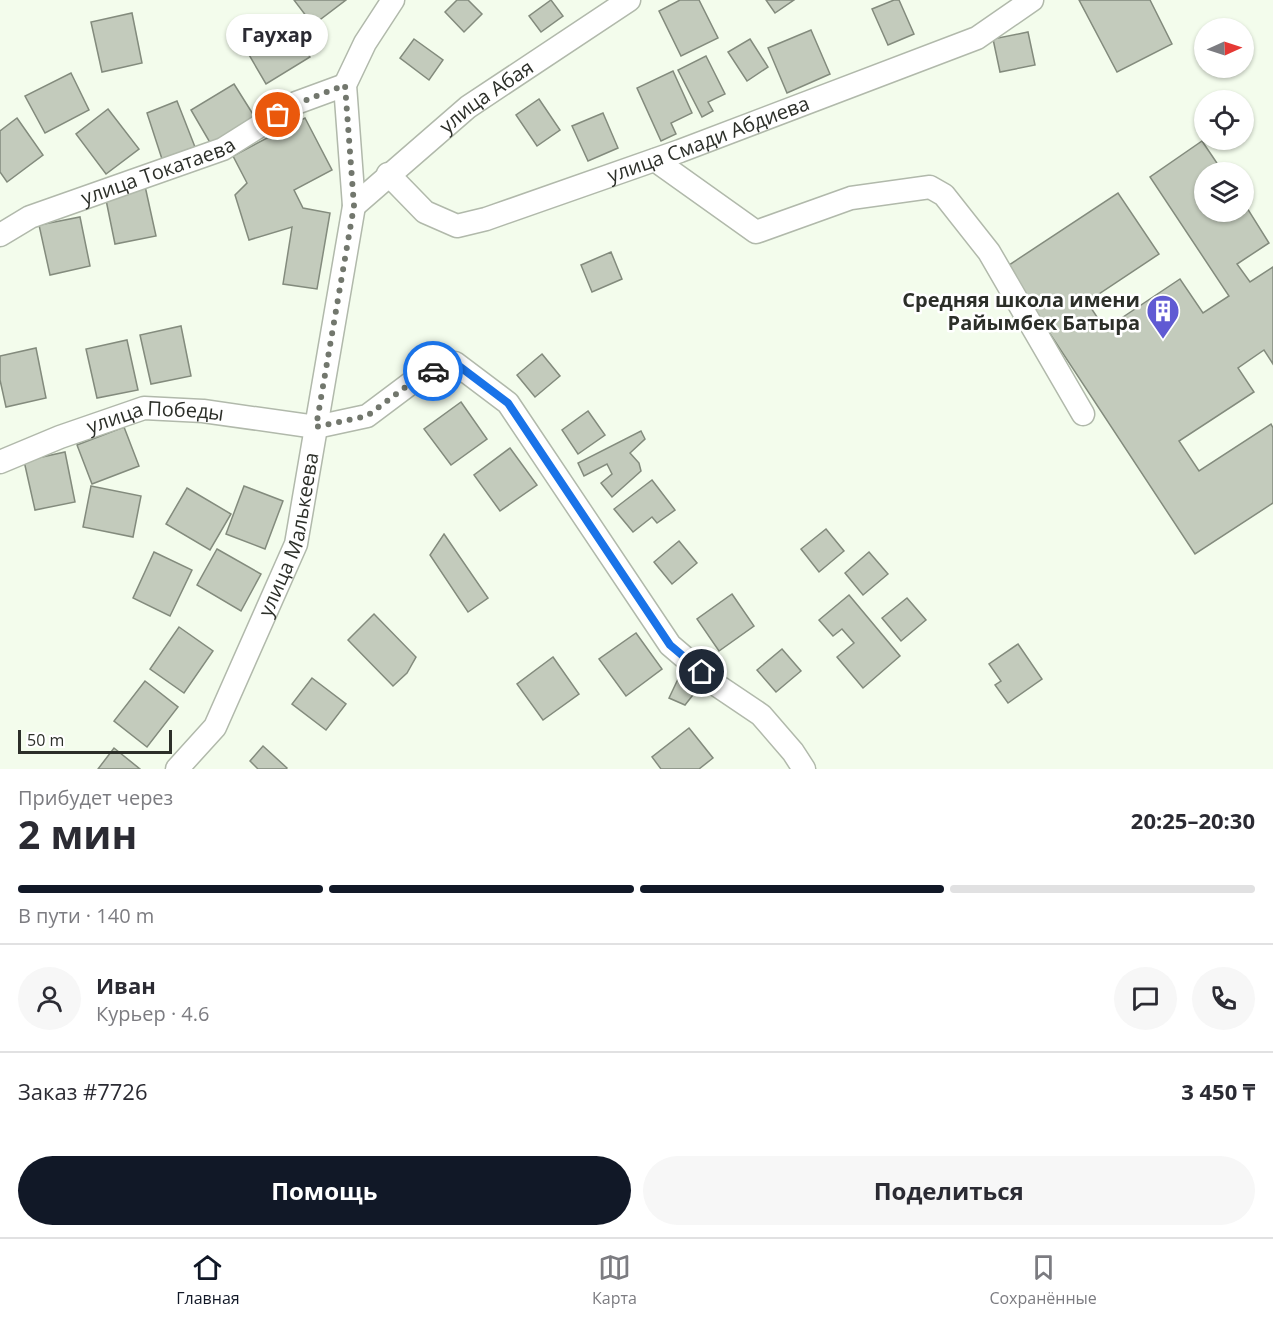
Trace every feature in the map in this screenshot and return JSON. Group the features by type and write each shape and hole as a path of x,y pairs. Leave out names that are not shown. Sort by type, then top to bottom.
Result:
{"street":[{"path":"354,206 345,85 365,43 393,0"},
{"name":"улица Абая","path":"354,206 388,174 468,107 629,0"},
{"name":"улица Смади Абдиева","path":"388,174 426,212 457,226 486,219 655,160 976,38 1032,0"},
{"name":"улица Токатаева","path":"0,235 30,217 223,149 296,104 345,85"},
{"path":"655,160 756,232 851,198 930,187 944,195 989,252 1083,414"},
{"name":"улица Малькеева","path":"177,769 215,727 296,544 354,206"},
{"path":"316,427 367,416 419,377 455,363 508,403 670,645 718,686 761,715 793,752 804,769"},
{"name":"улица Победы","path":"0,462 60,437 144,408 203,411 316,427"}],"building":[{"path":"294,0 346,0 313,25"},
{"path":"457,0 468,0 482,14 464,32 445,12"},
{"path":"551,0 563,16 541,32 529,16"},
{"path":"680,0 699,0 718,38 681,56 659,11"},
{"path":"766,0 794,0 775,13"},
{"path":"899,0 914,34 888,45 872,9"},
{"path":"1079,0 1150,0 1172,44 1117,72"},
{"path":"132,13 142,63 102,72 91,22"},
{"path":"288,22 310,57 266,84 245,48"},
{"path":"811,30 830,74 787,93 768,48"},
{"path":"1028,32 1035,65 1000,72 993,39"},
{"path":"414,39 443,60 429,80 400,58"},
{"path":"750,39 768,67 747,81 728,52"},
{"path":"706,56 725,94 708,102 713,111 702,117 678,70"},
{"path":"673,71 692,113 671,123 676,134 661,141 637,88"},
{"path":"71,73 89,110 45,133 25,96"},
{"path":"234,84 256,119 212,146 191,110"},
{"path":"539,99 560,130 537,146 516,115"},
{"path":"177,101 195,147 162,159 147,113"},
{"path":"108,109 139,149 106,174 76,134"},
{"path":"603,113 618,148 588,161 572,126"},
{"path":"17,118 43,155 7,182 0,172 0,131"},
{"path":"305,118 332,170 294,190 303,208 330,213 317,289 283,284 292,227 249,240 235,195 247,183 233,156"},
{"name":"Средняя школа имени Райымбек Батыра","path":"1194,147 1194,150 1208,150 1216,162 1194,162 1194,222 1254,222 1254,219 1269,243 1237,264 1250,282 1273,267 1273,364 1264,350 1238,368 1254,392 1179,441 1199,471 1271,424 1273,428 1273,503 1195,554 1006,267 1118,193 1159,254 1087,302 1105,329 1180,279 1203,313 1229,296 1150,177"},
{"path":"145,186 156,236 115,244 105,195"},
{"path":"80,217 90,266 50,275 39,225"},
{"path":"611,252 622,279 592,292 581,265"},
{"path":"181,326 191,376 151,384 140,335"},
{"path":"127,340 138,390 97,398 86,349"},
{"path":"36,348 46,398 6,407 0,380 0,356"},
{"path":"542,354 560,376 535,397 517,375"},
{"path":"461,402 487,439 451,465 424,429"},
{"path":"588,411 605,435 578,454 562,430"},
{"path":"124,427 139,466 92,484 77,445"},
{"path":"641,431 645,439 630,453 639,463 641,471 612,497 601,483 612,474 607,464 584,476 578,463"},
{"path":"510,448 537,485 500,511 474,475"},
{"path":"65,452 75,502 35,510 24,461"},
{"path":"652,480 675,510 657,523 652,517 633,532 614,509"},
{"path":"91,486 141,496 133,537 83,527"},
{"path":"244,486 283,501 265,549 226,534"},
{"path":"187,488 231,514 210,550 166,524"},
{"path":"826,529 844,551 819,572 801,549"},
{"path":"444,534 488,598 468,612 430,555"},
{"path":"679,541 697,563 672,584 654,562"},
{"path":"217,549 261,574 241,611 197,585"},
{"path":"154,552 192,570 170,616 133,598"},
{"path":"869,552 888,574 863,595 845,573"},
{"path":"732,594 754,626 719,651 697,619"},
{"path":"849,595 900,656 863,688 837,657 854,643 842,629 833,636 819,620"},
{"path":"907,598 926,620 901,641 882,618"},
{"path":"374,614 416,657 407,673 393,686 348,640"},
{"path":"179,627 213,651 184,693 150,669"},
{"path":"636,633 662,669 626,696 599,659"},
{"path":"1018,644 1042,679 1008,703 995,685 1001,681 989,664"},
{"path":"782,649 801,671 776,692 757,670"},
{"path":"553,657 579,694 543,720 517,684"},
{"path":"679,677 700,686 685,705 669,698"},
{"path":"312,678 346,704 326,730 292,704"},
{"path":"145,681 178,707 147,747 114,721"},
{"path":"689,728 713,758 699,769 661,769 652,757"},
{"path":"263,746 287,768 258,769 250,761"},
{"path":"114,748 140,769 98,769"}],"way so far":[{"path":"278,115 296,104 345,85 354,206 316,427 367,416 419,377 433,371"}],"place":[{"name":"Гаухар","path":"278,115"},
{"name":"Средняя школа имени Райымбек Батыра","path":"1163,340"}],"route":[{"path":"433,371 455,363 508,403 670,645 702,672"}]}
